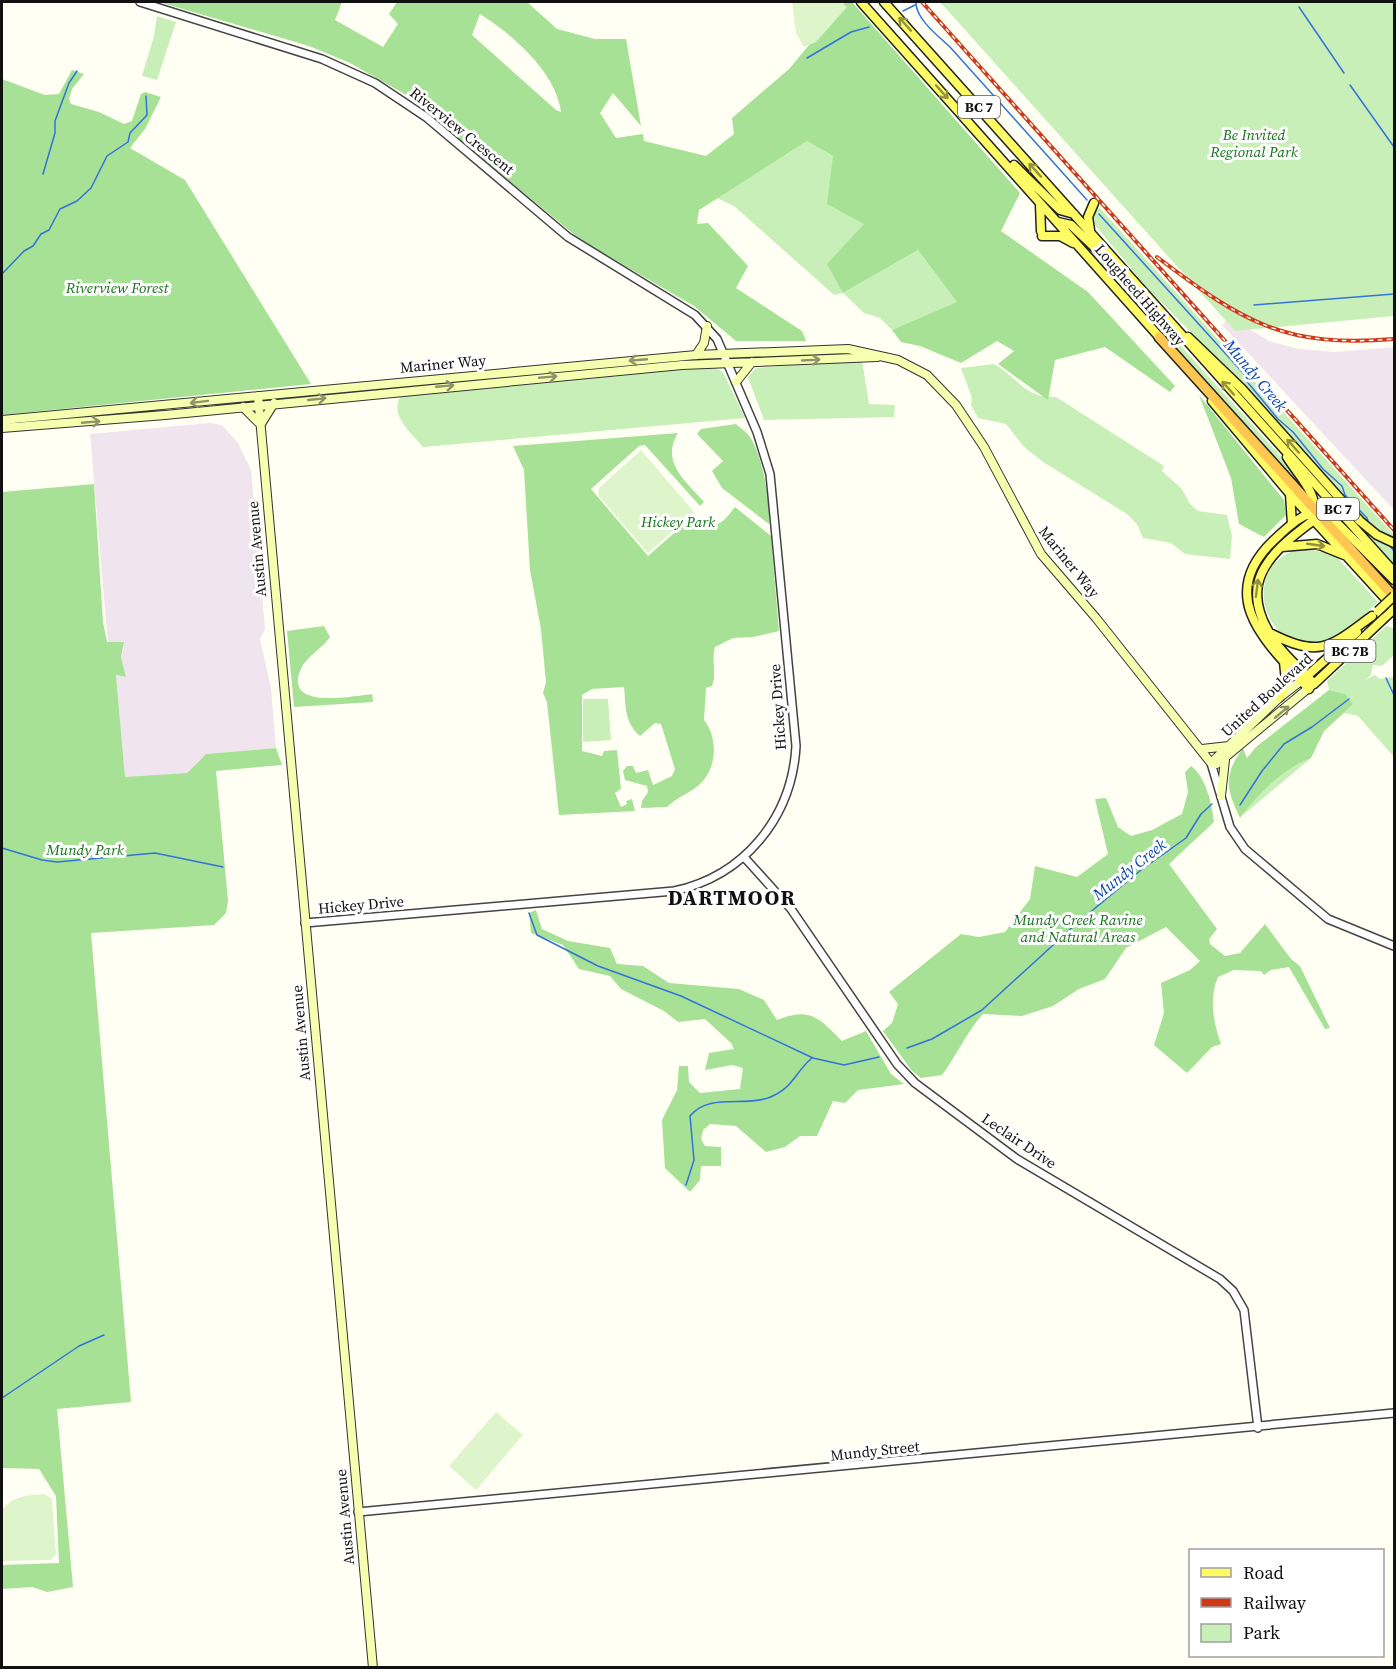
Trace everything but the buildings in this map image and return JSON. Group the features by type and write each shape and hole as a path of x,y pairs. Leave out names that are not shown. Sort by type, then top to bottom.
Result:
{"highway":[{"path":"1159,337 1312,514 1325,520 1395,597"}],"main road":[{"name":"Lougheed Highway","path":"861,2 1159,337 1290,494 1312,514 1347,557 1395,609"},
{"name":"Lougheed Highway","path":"884,2 1176,327 1281,448 1395,572"},
{"path":"970,123 1060,210 1074,214"},
{"path":"1039,200 1042,234 1062,237 1081,248"},
{"path":"1091,233 1088,217 1094,203"},
{"path":"1058,222 1071,225 1144,293"},
{"path":"696,355 704,344 707,326"},
{"path":"1176,327 1198,345 1242,389 1358,519 1377,536 1395,543"},
{"name":"Mariner Way","path":"2,420 724,353 852,349 887,357 904,362 925,373 956,405 984,447 1038,550 1202,749 1212,765"},
{"name":"Mariner Way","path":"2,428 728,362 887,357"},
{"path":"736,382 752,362"},
{"name":"Austin Avenue","path":"258,396 373,1668"},
{"path":"243,407 261,425 274,404"},
{"path":"1281,448 1312,494 1312,514 1264,566 1256,587 1257,608 1275,643 1311,687"},
{"path":"1290,494 1292,524"},
{"path":"1304,678 1284,661 1255,627 1249,612 1247,593 1250,574 1257,559 1292,524 1323,509 1395,580"},
{"path":"1282,547 1317,544 1347,557"},
{"name":"United Boulevard","path":"1212,765 1228,746 1280,697 1395,597"},
{"name":"United Boulevard","path":"1212,765 1225,760 1311,687 1395,609"},
{"path":"1272,634 1295,646 1320,647 1337,640 1375,613"},
{"path":"1280,697 1286,681 1284,661"},
{"path":"1202,749 1228,746"},
{"path":"1221,796 1225,760"}],"street":[{"name":"Riverview Crescent","path":"140,2 322,59 381,86 426,117 568,237 689,311 707,326 724,353"},
{"name":"Hickey Drive","path":"305,923 667,892 705,881 744,857 764,836 781,808 792,775 796,741 771,479 767,458 724,353"},
{"path":"1212,765 1234,836 1254,858 1328,919 1395,946"},
{"name":"Leclair Drive","path":"744,857 791,909 897,1064 915,1083 1017,1159 1215,1276 1233,1291 1244,1310 1247,1323 1258,1428"},
{"name":"Mundy Street","path":"358,1512 1258,1428 1395,1413"}],"shaded area":[{"path":"1230,317 1269,341 1299,349 1335,352 1394,347 1394,510 1222,325"},
{"path":"210,423 222,425 238,443 251,470 265,629 260,639 271,688 276,748 206,754 187,773 125,778 116,675 125,677 121,657 124,648 123,642 108,643 90,434"}],"green space":[{"path":"159,2 342,2 335,20 383,47 398,24 389,14 397,2 527,2 557,29 595,39 626,39 641,126 613,93 600,113 616,138 643,134 644,141 706,156 734,134 732,118 789,69 845,2 852,2 1020,193 1001,231 1088,292 1175,386 1170,392 1105,347 1055,360 1048,400 998,364 1014,351 997,341 961,363 920,346 901,342 892,330 957,302 918,250 843,293 827,264 864,224 827,204 833,156 807,141 699,210 697,224 708,223 748,266 736,288 802,331 806,341 736,341 694,306 582,241 403,93 350,63 309,46","holes":["480,14 518,43 542,69 551,83 561,112 472,35"]},
{"path":"792,2 841,2 847,7 816,42 804,47 796,33"},
{"name":"Be Invited Regional Park","path":"940,2 1394,2 1394,316 1235,331"},
{"path":"157,16 176,22 157,80 142,76 154,36"},
{"name":"Riverview Forest","path":"72,70 84,74 72,89 69,99 71,104 99,112 124,124 132,121 141,94 145,92 161,97 145,129 130,148 185,180 311,384 2,415 2,79 45,95 59,94"},
{"path":"807,141 833,156 865,224 843,293 834,295 734,206 717,198"},
{"path":"1099,207 1394,535 1394,565 1256,398 1149,290 1094,224 1092,216"},
{"path":"1089,245 1277,452 1304,487 1302,489 1086,248"},
{"path":"918,250 958,303 892,330 880,318 864,313 843,293"},
{"path":"862,360 869,404 895,405 894,417 764,420 748,377 756,368"},
{"path":"994,364 1029,391 1045,397 1056,397 1164,466 1162,471 1182,489 1190,504 1198,511 1227,515 1232,536 1230,559 1185,554 1171,543 1143,538 1137,524 1127,514 1043,462 1024,447 1006,424 978,418 971,405 972,398 961,368"},
{"path":"711,367 722,371 745,418 423,447 403,424 398,411 400,397"},
{"path":"1199,395 1284,500 1286,515 1264,537 1239,524 1231,478"},
{"path":"736,424 749,435 762,466 767,492 769,524 722,488 712,471 723,461 697,434 701,429"},
{"path":"678,433 673,443 674,462 683,479 704,502 700,506 645,445 639,446 591,489 648,556 689,520 696,519 715,525 720,523 735,507 771,536 779,631 753,637 733,638 715,647 713,681 712,686 706,688 704,720 713,742 711,767 698,786 667,807 641,808 642,801 648,792 647,786 625,780 623,771 627,766 633,766 636,773 648,770 653,785 672,776 675,769 661,724 655,723 640,736 635,731 628,719 624,687 592,689 582,695 582,751 602,756 604,751 617,750 621,789 615,793 621,807 627,804 626,801 632,799 635,811 559,815 547,702 543,693 546,682 541,629 530,570 524,470 513,446"},
{"name":"Hickey Park","path":"641,450 694,512 648,553 598,495 599,488"},
{"name":"Mundy Park","path":"94,484 103,622 107,642 124,642 121,657 126,677 116,675 125,777 187,773 206,754 276,748 282,765 216,771 228,901 226,913 214,925 91,933 131,1402 57,1409 73,1587 47,1592 32,1587 2,1589 2,1565 59,1563 56,1496 39,1469 2,1468 2,492"},
{"path":"1303,548 1335,555 1378,602 1344,632 1313,643 1292,640 1276,628 1267,611 1264,592 1268,573 1281,557"},
{"path":"324,626 330,637 302,666 298,683 302,691 311,696 324,698 372,694 373,702 294,707 287,631"},
{"path":"1386,626 1394,628 1394,655 1382,666 1373,665 1371,675 1365,680 1375,675 1380,679 1393,677 1394,674 1394,757 1358,716 1344,713 1324,731 1310,759 1243,815 1237,797 1344,694 1329,690 1327,681"},
{"path":"1329,690 1345,694 1353,704 1324,731 1311,758 1290,768 1271,783 1240,818 1232,798 1229,782 1232,767 1243,748 1247,758 1256,747"},
{"path":"583,699 608,699 611,740 583,742"},
{"name":"Mundy Creek Ravine and Natural Areas","path":"1191,766 1204,784 1210,799 1214,822 1169,864 1217,929 1209,939 1210,944 1225,956 1240,953 1265,924 1291,959 1300,966 1330,1028 1325,1029 1289,967 1271,970 1264,975 1261,971 1234,970 1218,977 1215,985 1214,1019 1221,1044 1212,1047 1187,1073 1154,1045 1164,1013 1161,983 1190,970 1200,961 1166,927 1126,948 1105,979 1079,989 1053,1006 1022,1016 983,1014 942,1075 921,1078 912,1071 883,1031 892,1023 898,1004 889,992 961,934 979,937 1005,932 1030,899 1035,866 1077,877 1108,854 1095,799 1106,798 1118,827 1131,836 1152,830 1182,814 1188,792 1185,772"},
{"path":"536,910 542,929 568,941 610,948 617,964 643,966 669,983 739,989 764,1000 777,1020 798,1014 813,1017 820,1020 842,1041 866,1031 891,1074 904,1084 858,1090 845,1103 833,1101 817,1136 800,1136 785,1147 766,1152 736,1126 710,1124 703,1130 701,1139 705,1146 721,1147 721,1166 701,1166 700,1180 690,1192 665,1168 662,1120 677,1090 679,1066 688,1066 689,1082 700,1093 740,1089 743,1068 732,1065 705,1070 709,1053 734,1049 731,1043 705,1019 678,1022 664,1011 621,989 610,976 579,969 563,945 531,933 529,913"},
{"path":"496,1412 523,1435 476,1490 449,1466"},
{"path":"44,1494 52,1499 56,1554 51,1560 2,1561 2,1511 5,1506 15,1499"}],"waterway":[{"name":"Mundy Creek","path":"916,2 919,14 928,26 950,47 1087,200"},
{"path":"903,11 915,5"},
{"path":"1299,7 1344,73"},
{"path":"807,58 851,32 869,27"},
{"path":"43,174 55,133 55,121 69,83 77,71"},
{"path":"1350,85 1394,147"},
{"path":"2,274 24,251 33,246 41,234 49,230 60,209 77,201 91,188 107,156 128,142 130,133 147,115 146,96"},
{"name":"Mundy Creek","path":"1099,214 1244,374 1244,378 1278,419 1293,432 1323,469 1342,486 1345,495 1367,518 1369,525"},
{"path":"1254,305 1394,294"},
{"name":"Mundy Creek","path":"1389,545 1394,551"},
{"path":"1386,678 1394,695"},
{"name":"Mundy Creek","path":"1240,805 1262,771 1284,744 1312,727 1349,699"},
{"name":"Mundy Creek","path":"907,1048 932,1039 982,1010 1076,924 1141,870 1186,838 1201,814 1212,804"},
{"path":"2,848 57,862 155,853 223,867"},
{"path":"529,913 537,935 598,966 681,996 813,1058 844,1065 879,1057"},
{"name":"Mundy Creek","path":"686,1185 694,1160 690,1116 707,1105 758,1100 777,1094 789,1085 812,1058"},
{"name":"Mundy Creek","path":"2,1398 79,1346 104,1335"}],"railway":[{"path":"922,2 1394,530"},
{"path":"1157,257 1215,298 1266,326 1323,339 1356,341 1394,339"}],"district":[{"name":"DARTMOOR","path":"732,898"}]}
